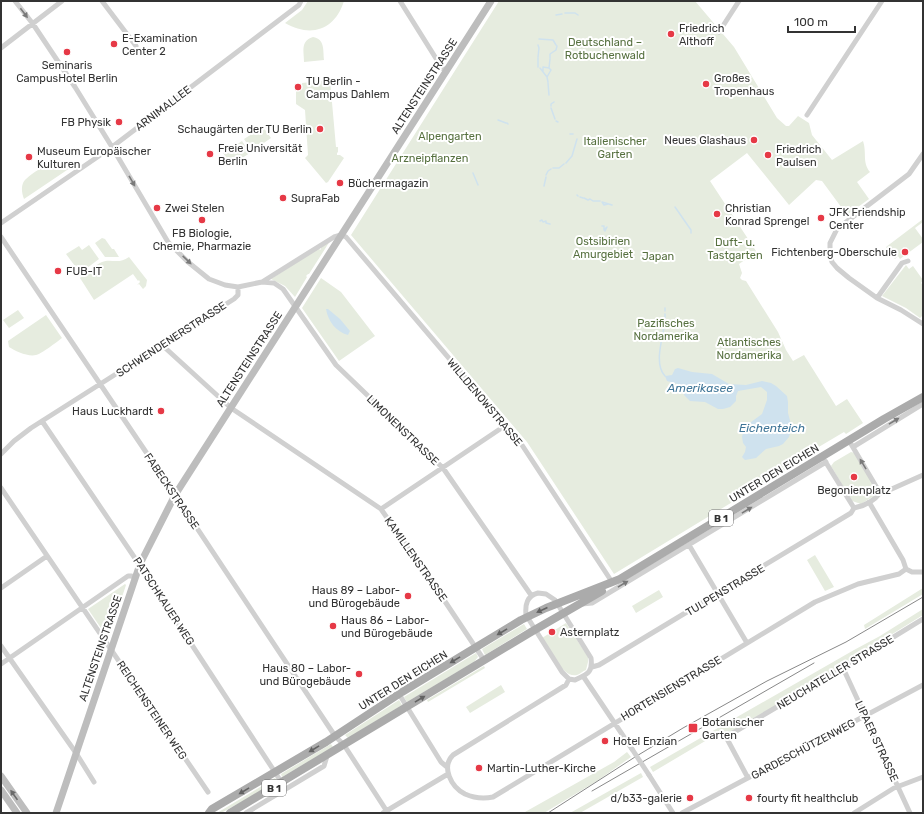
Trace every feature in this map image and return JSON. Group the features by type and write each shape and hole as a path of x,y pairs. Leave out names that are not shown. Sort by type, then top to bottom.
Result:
{"main road":[{"name":"ALTENSTEINSTRASSE","path":"56,813 135,577 140,564 175,495 491,1"},
{"name":"UNTER DEN EICHEN","path":"201,813 211,811 335,736 399,694 527,617 614,581 851,444 923,397"},
{"name":"UNTER DEN EICHEN","path":"230,813 327,756 484,660 602,591 614,581"},
{"path":"1,776 27,813"},
{"path":"1,790 17,813"}],"street":[{"path":"15,1 33,24 75,87 168,242 188,262 209,279 225,285 238,287 262,282 330,239 342,235"},
{"path":"1,48 62,1"},
{"path":"102,1 136,46"},
{"name":"ARNIMALLEE","path":"1,223 112,147 298,5 301,1"},
{"path":"400,1 442,68 447,71"},
{"path":"719,32 740,1"},
{"path":"807,115 882,1"},
{"path":"922,322 877,298 837,268 832,262 830,255 830,243 833,235 842,224 910,174 923,154"},
{"name":"WILLDENOWSTRASSE","path":"342,235 346,237 520,442 614,581"},
{"name":"FABECKSTRASSE","path":"1,237 335,736 344,745 386,812"},
{"path":"877,298 902,263 908,261"},
{"name":"LIMONENSTRASSE","path":"262,282 268,282 279,286 286,292 336,365 443,468 531,595"},
{"name":"SCHWENDENERSTRASSE","path":"1,454 22,434 234,299 238,295 238,287"},
{"name":"KAMILLENSTRASSE","path":"162,345 231,408 381,510 484,660"},
{"name":"UNTER DEN EICHEN","path":"851,444 923,404"},
{"name":"PATSCHKAUER WEG","path":"42,421 140,564 282,783"},
{"path":"381,510 506,425"},
{"path":"851,444 880,493"},
{"path":"824,459 854,508 860,507 876,498 880,493 923,475"},
{"name":"UNTER DEN EICHEN","path":"579,604 592,603 689,545 824,459"},
{"name":"REICHENSTEINER WEG","path":"1,488 208,792"},
{"path":"869,502 903,560 906,569 912,572 923,572"},
{"name":"TULPENSTRASSE","path":"592,667 599,665 830,526 851,513 854,508"},
{"path":"689,545 747,643"},
{"path":"1,588 47,556"},
{"name":"HORTENSIENSTRASSE","path":"448,774 456,787 464,794 476,798 488,798 493,796 815,602 858,584 899,574 906,569"},
{"path":"1,664 128,576 135,577"},
{"path":"538,593 546,594 552,597 557,604 591,658 591,670 576,680 569,679 562,672 527,617 526,608 531,595 538,593"},
{"name":"NEUCHATELLER STRASSE","path":"748,778 726,737 923,619"},
{"path":"1,646 76,753 94,782"},
{"name":"LIPAER STRASSE","path":"843,668 910,813"},
{"path":"583,676 673,813"},
{"path":"386,812 448,774 448,761 453,755 566,685 569,679"},
{"name":"GARDESCHÜTZENWEG","path":"682,813 923,685"},
{"path":"399,694 441,762 447,766"},
{"name":"UNTER DEN EICHEN","path":"246,813 324,766 327,756"},
{"path":"854,813 898,787 923,777"}],"green space":[{"path":"308,1 344,1 335,19 328,25 321,28 304,30 295,28 285,23 302,10"},
{"path":"499,1 695,1 734,47 777,118 786,126 789,126 798,116 809,123 812,135 832,160 863,141 865,161 870,172 857,182 869,199 847,215 822,181 816,180 789,205 747,153 710,181 756,251 739,264 742,273 740,278 746,281 778,332 793,361 804,355 836,406 847,399 863,423 846,434 844,432 817,448 818,450 614,574 527,442 351,235"},
{"path":"313,37 320,40 324,60 304,62 304,44"},
{"name":"Schaugärten der TU Berlin","path":"330,80 336,147 338,147 337,155 344,158 326,183 305,158 308,155 305,110 296,104 296,92 302,83"},
{"path":"263,127 271,138 252,151 244,139"},
{"path":"242,141 250,153 231,165 223,153"},
{"path":"58,160 66,162 70,168 24,199 22,187 25,180 29,176"},
{"path":"923,219 923,222 915,228 923,239 923,242 900,259 898,256 895,259 886,247"},
{"path":"102,238 105,239 112,249 114,249 119,257 105,257 95,243"},
{"path":"330,241 309,274 306,276 307,277 295,297 285,286 271,279 319,248 320,250 321,247"},
{"path":"89,245 99,259 83,271 79,265 75,266 66,254 79,246 82,250"},
{"path":"129,257 147,280 146,286 143,289 139,284 137,285 140,282 133,274 94,300 80,278 102,262 121,261"},
{"path":"906,265 909,269 913,266 923,280 921,283 923,285 923,315 920,318 906,308 882,296"},
{"path":"321,278 341,292 375,336 339,361 302,308"},
{"path":"18,310 24,318 9,328 3,320"},
{"path":"46,315 62,338 36,355 18,352 9,347 8,341"},
{"path":"851,452 855,453 876,487 874,496 861,504 852,501 831,466 834,462"},
{"path":"815,555 834,587 825,591 807,560"},
{"path":"125,584 126,585 109,636 107,637 88,609"},
{"path":"923,588 923,594 865,629 864,625"},
{"path":"659,590 663,597 636,613 632,606"},
{"path":"923,609 923,615 797,693 720,738 717,734 653,772 650,767 880,636"},
{"path":"566,623 588,657 586,670 577,675 572,675 561,668 542,638"},
{"path":"524,624 527,629 485,655 482,649"},
{"path":"476,653 478,657 474,662 407,702 404,697"},
{"path":"484,666 485,668 428,702 427,700"},
{"path":"501,685 505,692 470,713 466,707"},
{"path":"399,700 402,705 348,738 345,735"},
{"path":"331,744 333,747 282,777 281,774"},
{"path":"627,752 631,757 597,781 544,813 525,812 614,762"},
{"path":"641,773 643,777 580,813 570,813"},
{"path":"275,778 277,780 247,799 221,813 217,813"}],"water":[{"path":"326,309 340,319 350,331 348,335 336,329 329,318"},
{"path":"678,368 692,372 712,374 729,384 746,385 762,381 776,386 787,396 788,413 792,428 789,437 783,444 766,449 756,458 745,460 742,457 746,447 743,443 742,437 744,429 762,414 767,400 767,392 761,387 738,391 736,401 730,407 718,409 705,402 690,401 684,395 685,386 667,381 665,376 672,375 675,369"}],"waterway":[{"path":"565,13 575,13 578,15"},
{"path":"556,15 562,14"},
{"path":"539,39 553,40 556,45"},
{"path":"538,45 538,57"},
{"path":"550,58 550,54 556,50 557,46"},
{"path":"538,58 538,67"},
{"path":"547,77 551,70 549,68 550,59"},
{"path":"543,71 543,67 549,68"},
{"path":"540,68 547,77 548,82"},
{"path":"548,83 549,95"},
{"path":"551,106 554,102"},
{"path":"551,108 555,119"},
{"path":"498,120 506,123"},
{"path":"566,163 572,156 577,139"},
{"path":"553,168 559,168 564,164"},
{"path":"546,175 551,169"},
{"path":"473,173 478,185"},
{"path":"544,186 546,177"},
{"path":"584,198 593,201"},
{"path":"594,201 600,201"},
{"path":"602,202 612,205"},
{"path":"602,202 604,205 608,204"},
{"path":"675,207 691,230 691,233"},
{"path":"540,221 546,221 546,223 550,224"},
{"path":"602,226 604,226 604,230 607,227 605,231"},
{"path":"665,320 665,325"},
{"name":"Amerikasee","path":"664,327 659,359 665,376"}],"tram line":[{"path":"548,813 683,728 767,681 846,642 923,597"},
{"path":"592,791 814,663"}],"place":[{"name":"Friedrich Althoff","path":"671,34"},
{"name":"E-Examination Center 2","path":"114,44"},
{"name":"Seminaris CampusHotel Berlin","path":"67,52"},
{"name":"Großes Tropenhaus","path":"706,84"},
{"name":"TU Berlin - Campus Dahlem","path":"298,87"},
{"name":"FB Physik","path":"119,122"},
{"name":"Schaugärten der TU Berlin","path":"320,129"},
{"name":"Neues Glashaus","path":"754,140"},
{"name":"Freie Universität Berlin","path":"210,154"},
{"name":"Friedrich Paulsen","path":"768,155"},
{"name":"Museum Europäischer Kulturen","path":"29,157"},
{"name":"Büchermagazin","path":"340,183"},
{"name":"SupraFab","path":"283,198"},
{"name":"Zwei Stelen","path":"157,208"},
{"name":"Christian Konrad Sprengel","path":"717,214"},
{"name":"JFK Friendship Center","path":"821,218"},
{"name":"FB Biologie, Chemie, Pharmazie","path":"202,220"},
{"name":"Fichtenberg-Oberschule","path":"905,252"},
{"name":"FUB-IT","path":"58,271"},
{"name":"Haus Luckhardt","path":"161,411"},
{"name":"Begonienplatz","path":"854,477"},
{"name":"Haus 89 – Labor- und Bürogebäude","path":"408,596"},
{"name":"Haus 86 – Labor- und Bürogebäude","path":"333,626"},
{"name":"Asternplatz","path":"552,632"},
{"name":"Haus 80 – Labor- und Bürogebäude","path":"359,674"},
{"name":"Botanischer Garten","path":"693,728"},
{"name":"Hotel Enzian","path":"605,741"},
{"name":"Martin-Luther-Kirche","path":"479,768"},
{"name":"d/b33-galerie","path":"690,798"},
{"name":"fourty fit healthclub","path":"749,798"}],"park label":[{"name":"Deutschland – Rotbuchenwald","path":"605,48"},
{"name":"Alpengarten","path":"450,136"},
{"name":"Italienischer Garten","path":"615,147"},
{"name":"Arzneipflanzen","path":"430,158"},
{"name":"Ostsibirien Amurgebiet","path":"603,247"},
{"name":"Duft- u. Tastgarten","path":"735,248"},
{"name":"Japan","path":"658,256"},
{"name":"Pazifisches Nordamerika","path":"666,329"},
{"name":"Atlantisches Nordamerika","path":"749,348"}],"water label":[{"name":"Eichenteich","path":"772,428"}]}
